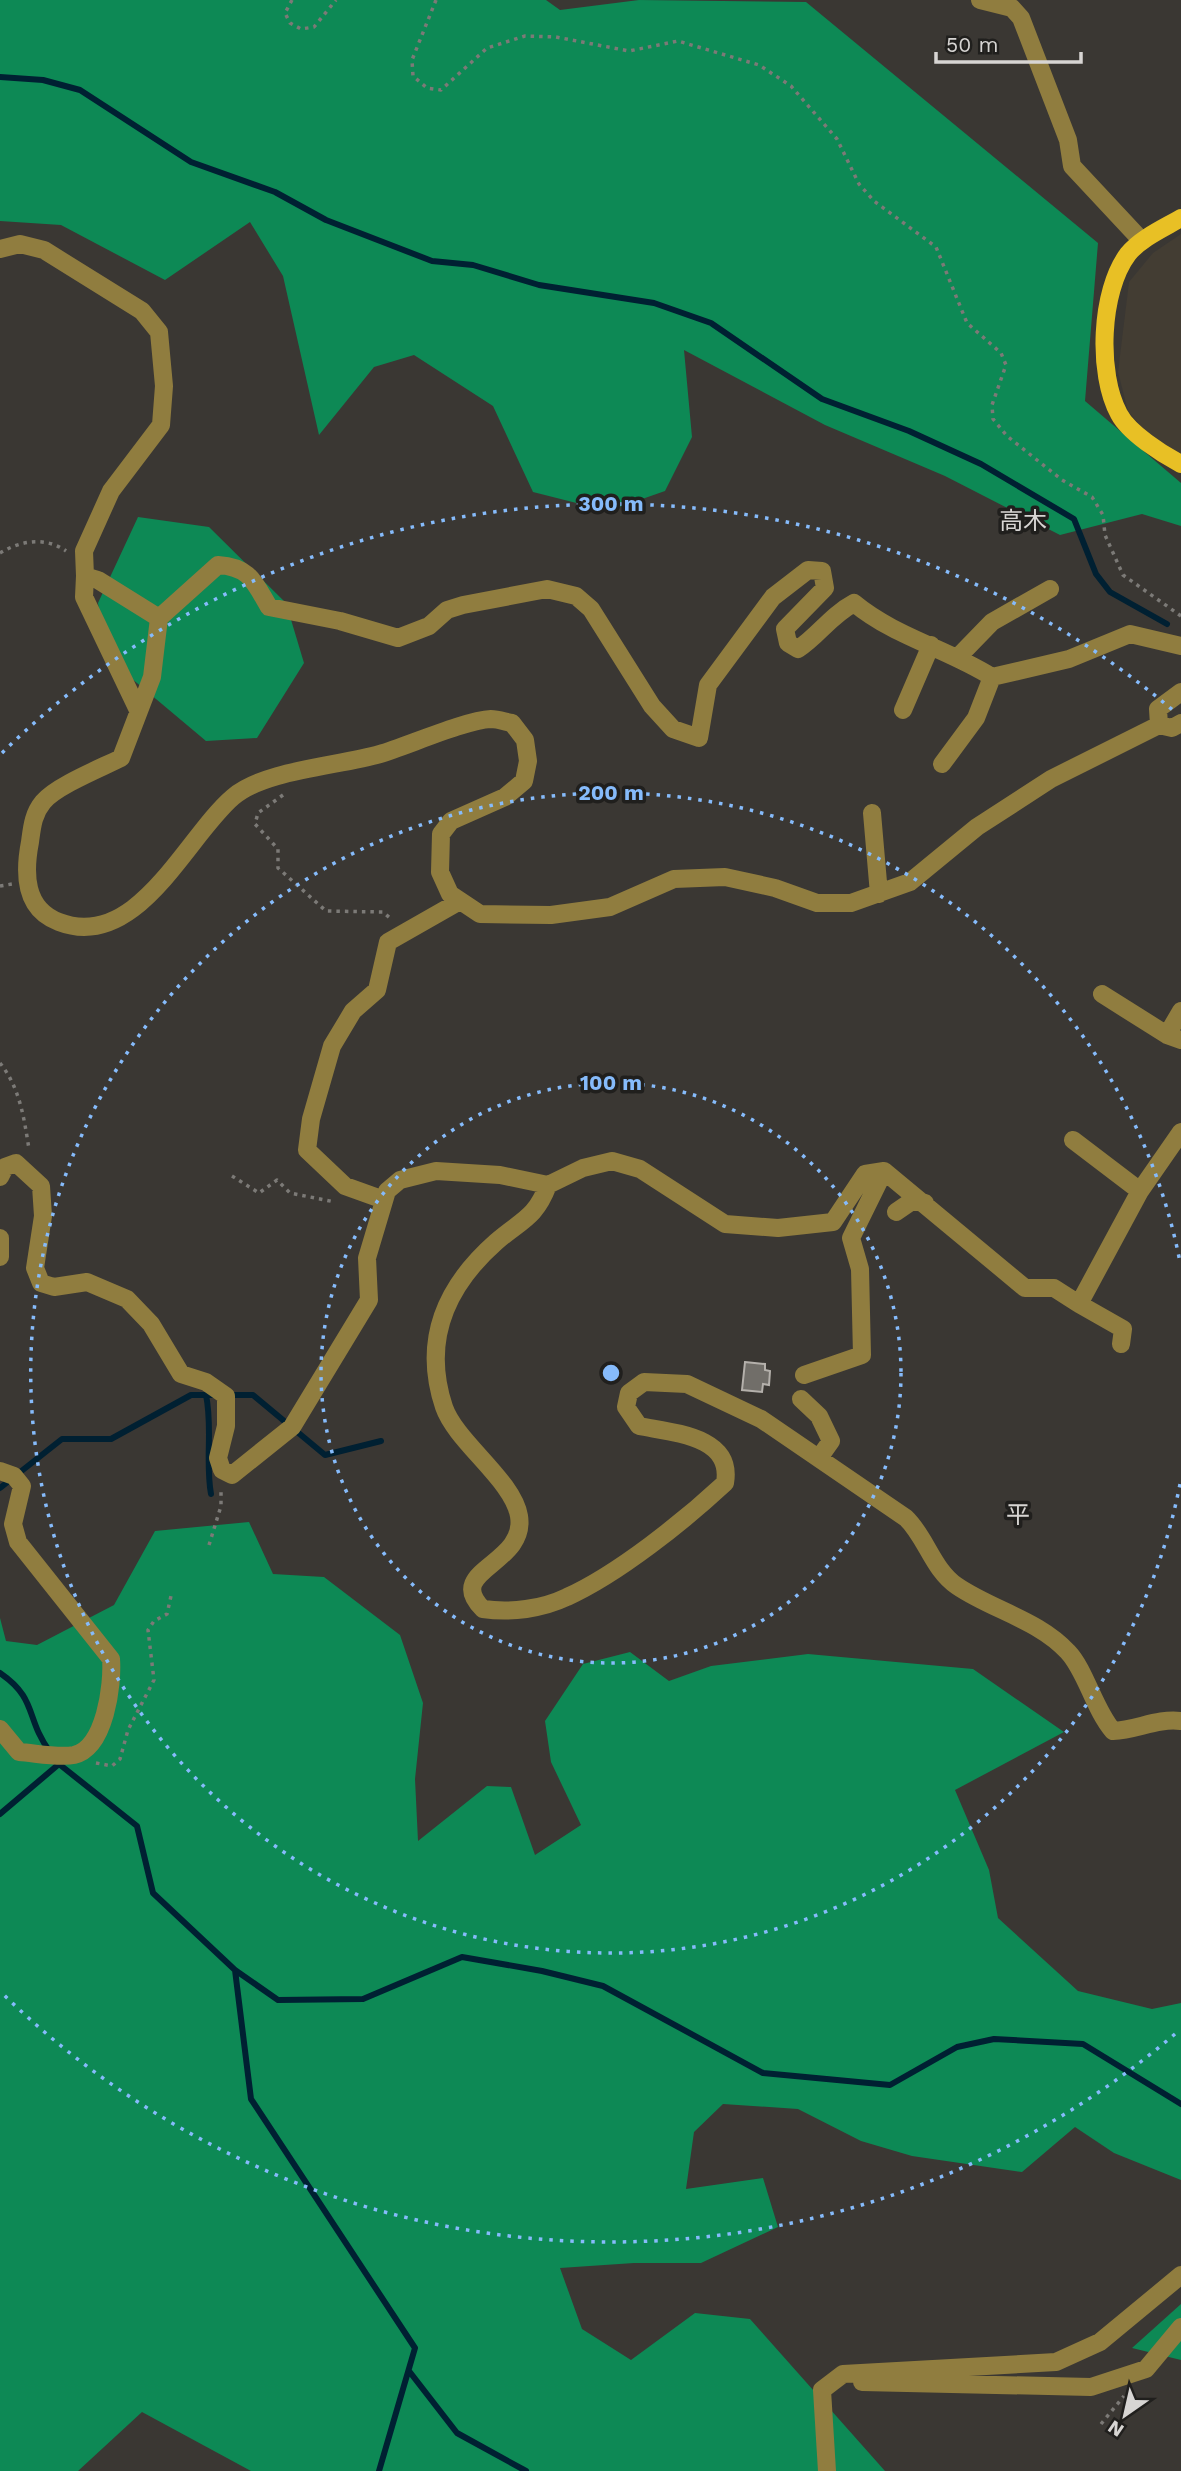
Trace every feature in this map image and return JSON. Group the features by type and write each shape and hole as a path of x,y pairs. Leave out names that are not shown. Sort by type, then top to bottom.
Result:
{"main road":[{"path":"1181,218 1142,241 1128,254 1112,284 1107,319 1105,378 1119,416 1158,452 1181,464"}],"street":[{"path":"980,0 1012,8 1021,18 1068,140 1072,166 1142,241"},
{"path":"0,249 20,244 44,250 142,311 159,332 164,386 161,425 111,491 85,551 84,597 138,710"},
{"path":"1181,646 1130,634 1069,659 992,677 958,657 889,627 854,603 834,614 811,640 797,649 788,643 785,629 825,588 822,571 808,570 773,597 708,685 699,738 673,729 652,706 591,609 576,596 547,589 455,607 447,610 429,626 398,638 340,621 269,607 248,574 237,566 218,565 159,618 152,677 121,758 44,800 34,815 25,867 29,893 41,913 60,923 86,928 132,909 162,881 234,796 285,773 377,755 491,719 512,723 525,740 528,761 524,781 505,797 451,821 441,834 440,872 450,894 480,914 551,915 610,907 674,879 725,877 775,888 817,903 851,902 910,883 977,827 1051,779 1159,725 1172,728 1181,723"},
{"path":"85,570 159,618"},
{"path":"958,657 992,622 1050,589"},
{"path":"902,710 931,645"},
{"path":"942,764 976,718 992,677"},
{"path":"1159,725 1158,709 1181,692"},
{"path":"872,813 879,894"},
{"path":"460,901 388,942 377,990 353,1011 332,1046 311,1119 307,1150 345,1186 375,1197 400,1180 436,1171 500,1175 548,1185 583,1168 612,1161 640,1168 725,1224 778,1228 833,1222 865,1174 884,1171 1025,1289 1054,1288 1123,1329 1121,1345"},
{"path":"1102,994 1174,1038 1181,1011"},
{"path":"1079,1304 1140,1191 1181,1132"},
{"path":"1073,1140 1140,1191"},
{"path":"0,1177 5,1167 16,1163 41,1186 42,1206 35,1268 41,1283 54,1287 87,1282 127,1299 152,1324 181,1374 206,1382 226,1396 226,1426 218,1458 222,1470 232,1475 292,1427 369,1300 367,1258 375,1197"},
{"path":"804,1375 862,1355 860,1269 851,1238 884,1171"},
{"path":"548,1185 539,1208 495,1242 475,1263 444,1307 436,1337 435,1376 446,1411 510,1496 519,1516 517,1535 503,1558 474,1579 471,1591 474,1600 483,1609 506,1612 566,1598 618,1566 724,1483 727,1468 724,1457 708,1444 639,1426 630,1418 626,1408 629,1393 644,1382 687,1384 761,1419 906,1518 915,1527 944,1575 957,1586 1044,1632 1070,1653 1102,1719 1113,1731 1127,1731 1164,1719 1181,1721"},
{"path":"897,1212 912,1201 925,1203"},
{"path":"0,1238 0,1257"},
{"path":"802,1399 819,1416 831,1441 819,1458"},
{"path":"0,1471 14,1475 22,1486 13,1524 18,1542 87,1625 111,1659 113,1679 104,1719 91,1743 71,1755 19,1752 0,1729"},
{"path":"827,2471 822,2390 844,2374 1056,2362 1100,2342 1181,2275"},
{"path":"834,2381 1091,2387 1146,2369 1181,2327"}],"path":[{"path":"292,0 285,13 290,23 301,29 313,27 336,0"},
{"path":"436,0 411,60 414,76 427,88 441,90 487,48 525,36 556,37 629,51 678,41 759,65 792,86 838,139 859,184 874,201 936,247 967,323 1001,353 1006,365 992,405 993,419 1007,436 1062,480 1092,497 1103,515 1105,535 1123,575 1181,616"},
{"path":"0,553 22,541 58,545 85,570"},
{"path":"298,771 295,785 258,813 256,824 278,849 278,868 326,911 383,912 404,933"},
{"path":"0,1063 12,1077 23,1110 33,1177"},
{"path":"232,1177 259,1193 277,1180 290,1193 347,1204 375,1197"},
{"path":"209,1545 220,1506 222,1470"},
{"path":"71,1755 112,1766 120,1759 128,1730 153,1680 148,1630 154,1621 167,1614 171,1596"}],"shaded area":[{"path":"1181,234 1181,456 1152,440 1128,411 1118,372 1129,282 1153,253"}],"green space":[{"path":"0,0 546,0 560,10 639,0 806,2 1098,243 1085,401 1181,483 1181,526 1142,514 1060,535 945,476 825,425 684,350 692,437 665,491 608,511 533,492 493,406 414,355 374,367 319,435 283,276 250,222 165,280 61,225 0,221"},
{"path":"138,517 209,527 286,603 304,663 257,738 206,741 106,657 98,603"},
{"path":"249,1522 273,1574 324,1577 400,1635 423,1703 415,1779 418,1841 487,1786 511,1787 535,1855 581,1825 551,1762 545,1721 583,1664 630,1652 669,1681 711,1666 808,1654 973,1669 1064,1732 955,1790 989,1870 998,1918 1078,1991 1152,2009 1181,2003 1181,2180 1114,2153 1075,2127 1022,2172 912,2156 861,2141 798,2109 723,2104 694,2132 686,2189 763,2178 778,2227 701,2263 634,2263 560,2268 582,2329 631,2360 695,2313 750,2319 885,2471 251,2471 142,2412 78,2471 0,2471 0,1618 6,1641 37,1645 114,1605 155,1531"},
{"path":"1181,2304 1181,2360 1132,2348"}],"building":[{"path":"745,1362 765,1364 765,1370 770,1371 769,1385 763,1384 762,1392 742,1390"}],"waterway":[{"path":"0,77 43,80 80,90 191,162 275,192 326,220 432,261 473,265 539,285 654,303 711,323 822,399 909,431 981,464 1074,519 1096,574 1110,592 1167,624"},
{"path":"0,1488 62,1439 111,1439 191,1395 217,1395"},
{"path":"206,1395 211,1494"},
{"path":"228,1395 253,1395 325,1455 381,1441"},
{"path":"0,1673 12,1682 26,1700 42,1740 50,1752"},
{"path":"0,1814 59,1764 57,1761"},
{"path":"59,1764 137,1826 153,1893 235,1970 251,2099 415,2348 379,2471"},
{"path":"235,1970 278,2000 363,1999 462,1957 542,1971 603,1986 763,2073 890,2085 957,2047 994,2039 1083,2044 1181,2104"},
{"path":"409,2371 457,2433 526,2471"}],"district":[{"name":"高木","path":"1023,521"},
{"name":"平","path":"1018,1515"}]}
